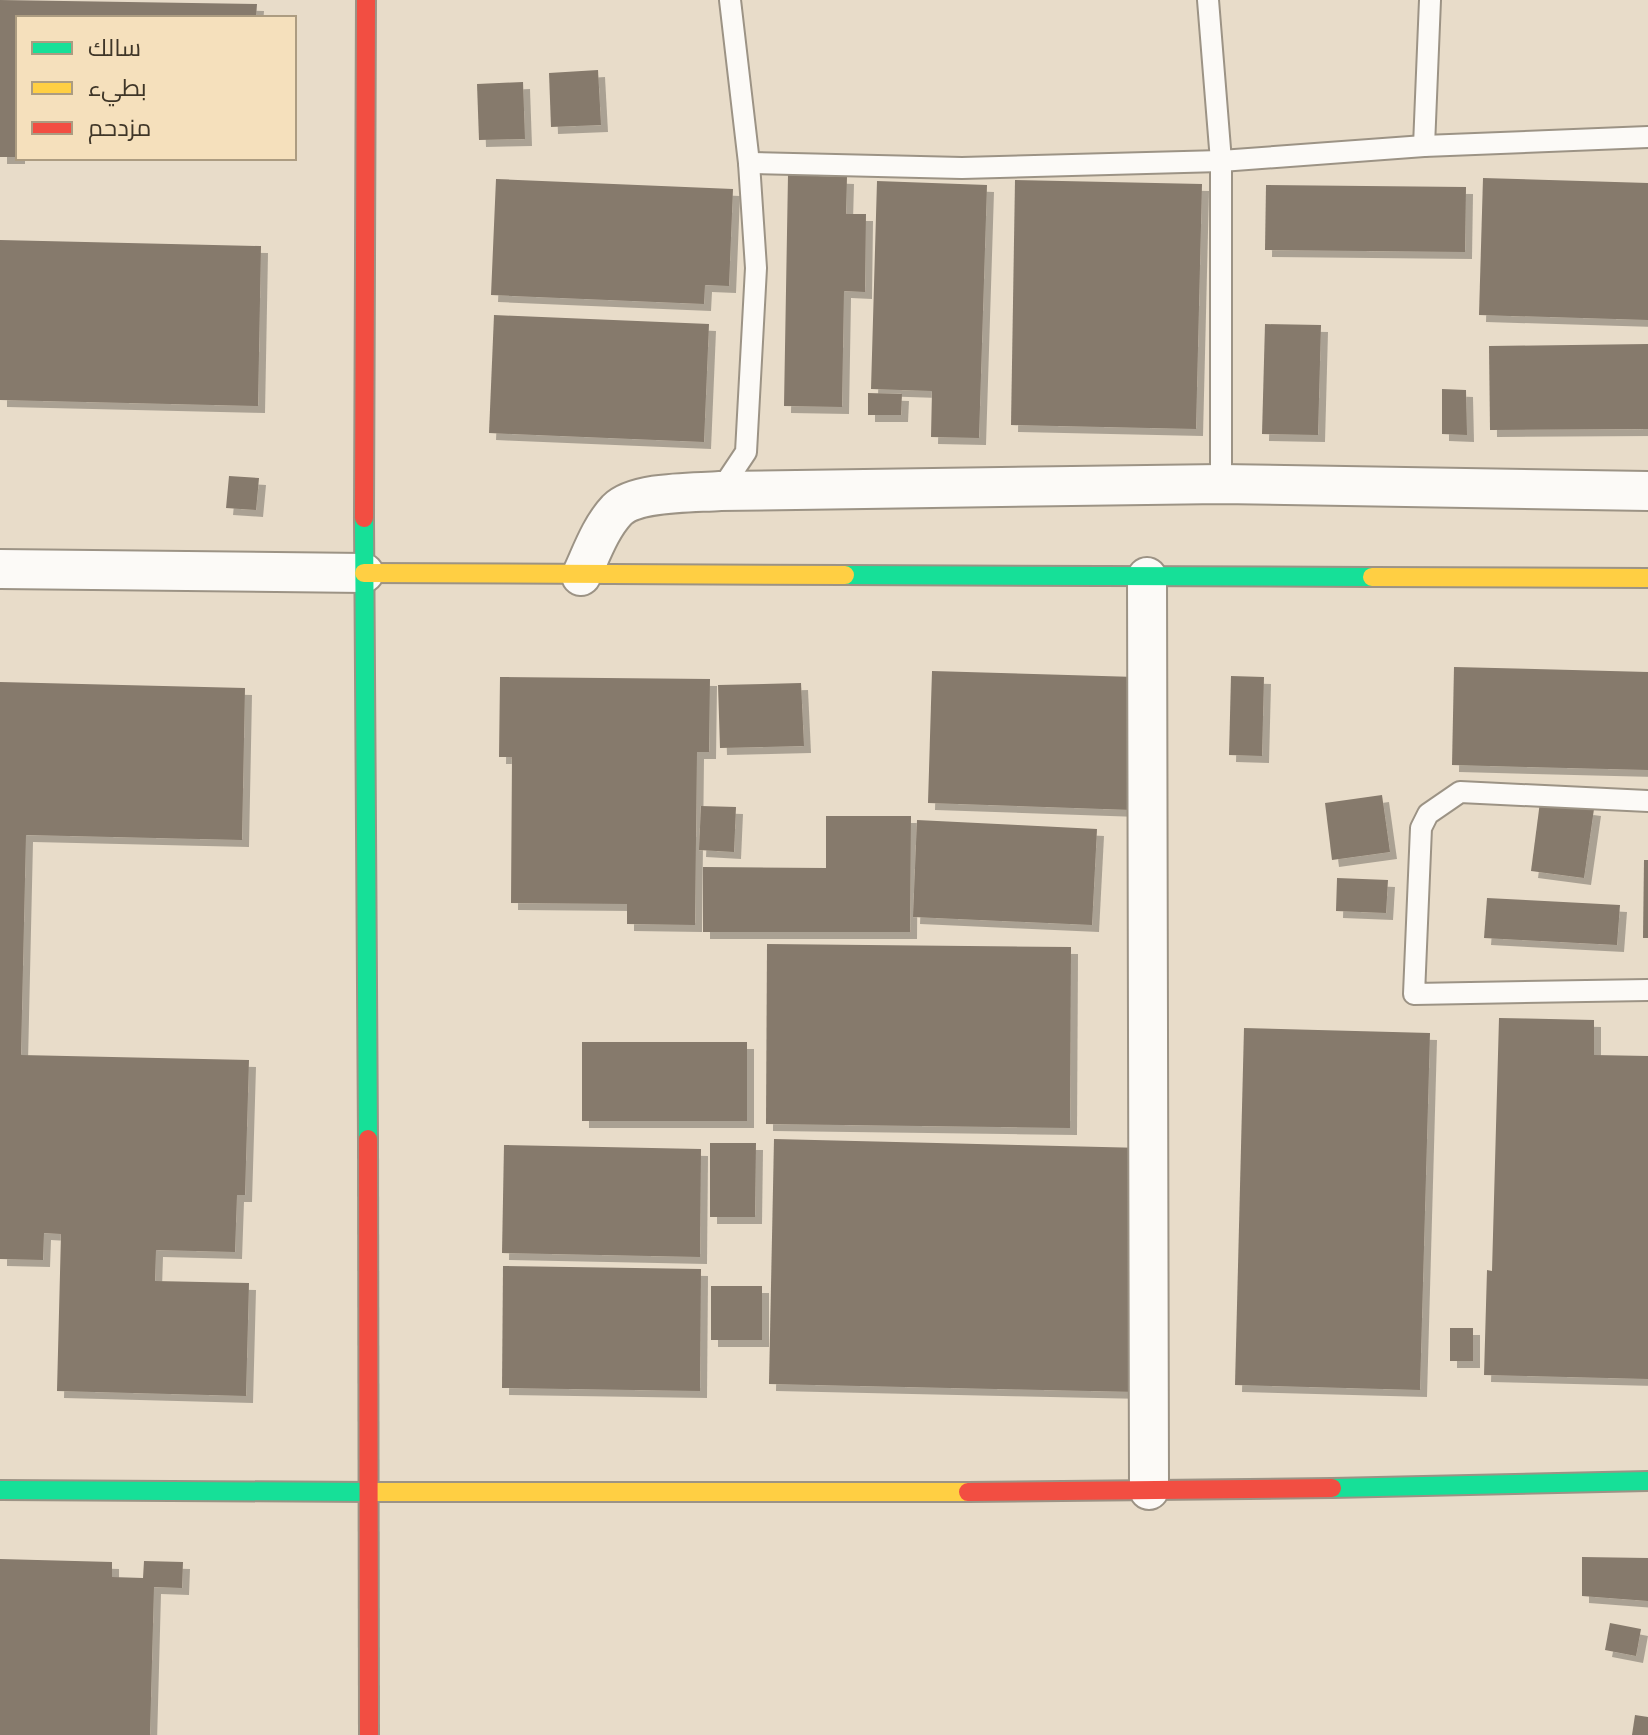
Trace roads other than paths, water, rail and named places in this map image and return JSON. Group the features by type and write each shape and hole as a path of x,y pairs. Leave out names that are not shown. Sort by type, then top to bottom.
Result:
{"street":[{"path":"366,0 364,573 369,1735"},
{"path":"581,576 605,526 619,508 638,498 720,491 1221,484 1648,491"},
{"path":"0,569 581,576 1648,578"},
{"path":"1147,577 1149,1490"},
{"path":"0,1490 1149,1490 1648,1481"}],"lane":[{"path":"720,491 746,452 756,268 749,163 730,0"},
{"path":"1208,0 1221,161 1221,484"},
{"path":"1424,146 1430,0"},
{"path":"749,163 962,168 1221,161 1424,146 1648,137"},
{"path":"1648,801 1460,792 1428,814 1421,828 1414,994 1648,990"}]}
